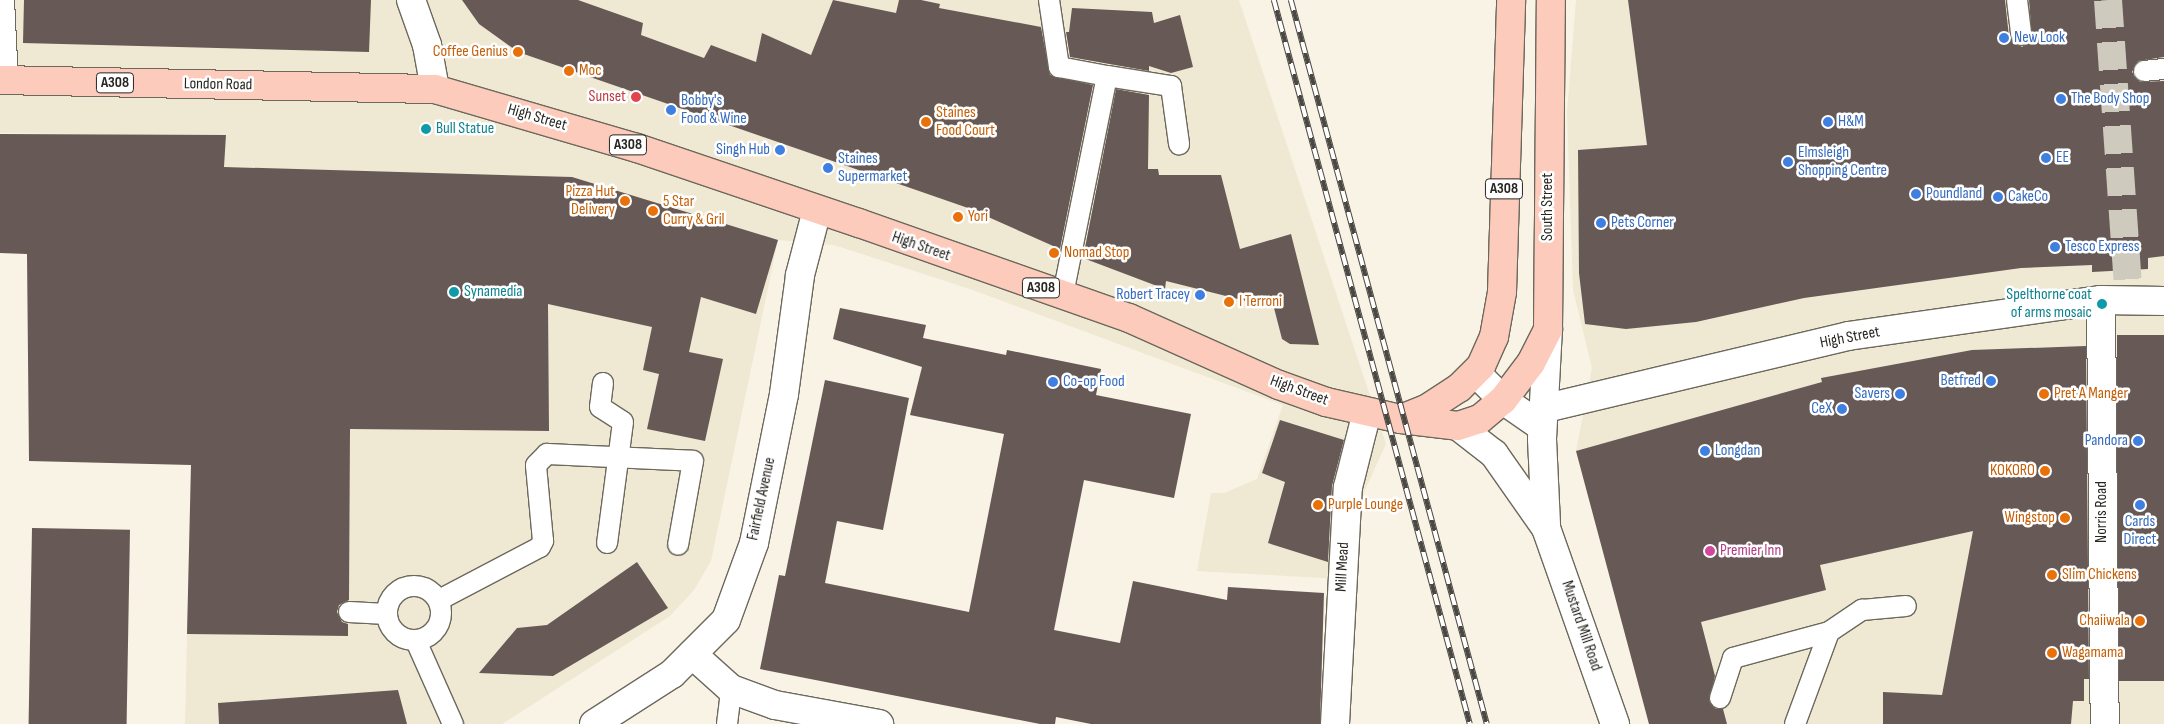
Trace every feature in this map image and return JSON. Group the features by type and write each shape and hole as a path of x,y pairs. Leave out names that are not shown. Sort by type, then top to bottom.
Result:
{"main road":[{"name":"A308","path":"1401,419 1428,408 1476,373 1494,337 1502,292 1511,0"},
{"name":"South Street","path":"1504,400 1531,363 1548,329 1551,0"},
{"name":"London Road","path":"4,80 436,89"},
{"name":"High Street","path":"436,89 637,148 1063,295 1129,318 1279,385 1367,412 1401,419 1458,426 1480,419 1504,400"}],"street":[{"path":"411,0 427,45 436,89"},
{"name":"Fairfield Avenue","path":"594,724 672,674 726,620 754,543 784,394 800,275 817,210"},
{"name":"High Street","path":"1542,418 1616,395 1848,336 2101,300 2164,301"},
{"name":"Norris Road","path":"2101,300 2104,724"},
{"name":"Mustard Mill Road","path":"1546,528 1542,418 1548,329"},
{"path":"1476,373 1504,400 1542,418"},
{"name":"Mill Mead","path":"1335,724 1348,487 1367,412"},
{"name":"Mustard Mill Road","path":"1458,426 1494,454 1546,528 1615,724"},
{"path":"692,654 731,689 775,705 879,724"}],"lane":[{"path":"4,0 4,80"},
{"path":"1049,0 1059,66 1171,86 1179,144"},
{"path":"2017,0 2021,35"},
{"path":"2144,71 2164,69"},
{"path":"1063,295 1107,76"},
{"path":"603,383 600,407 623,422 620,456 606,542"},
{"path":"439,600 540,547 543,541 536,465 547,454 693,461 678,545"},
{"path":"406,587 424,588 439,600 442,608 439,627 433,634 416,641 399,636 387,614 392,598 406,587"},
{"path":"1720,698 1733,658 1830,632 1862,610 1906,606"},
{"path":"348,612 387,614"},
{"path":"1795,724 1830,632"},
{"path":"416,641 453,724"},
{"path":"727,724 731,689"}],"shaded area":[{"path":"0,0 1239,0 1386,444 1355,512 1357,580 1197,571 1211,493 1224,493 1257,479 1283,405 970,289 834,245 778,240 711,561 694,590 670,616 502,724 185,724 195,290 218,256 226,136 0,133"},
{"path":"1576,0 2164,0 2164,724 1649,724 1576,451 1592,368 1573,290 1567,112"}],"building":[{"path":"24,0 371,0 369,52 23,43"},
{"path":"462,0 578,0 643,23 641,35 704,58 711,45 756,62 762,33 811,55 833,0 896,13 899,0 921,0 940,4 939,8 1041,27 1050,75 1093,85 1060,249 968,208 518,52 479,24"},
{"path":"1628,0 2005,0 2009,37 2022,47 2032,39 2029,0 2164,0 2164,57 2138,61 2132,72 2140,82 2164,81 2164,256 2148,258 2148,269 2092,272 2092,265 2021,268 1804,298 1696,322 1626,329 1585,324 1579,273 1578,150 1647,145"},
{"path":"1072,8 1152,12 1154,23 1180,15 1193,67 1171,73 1149,66 1149,71 1070,57 1066,32 1069,32"},
{"path":"1116,89 1149,95 1148,169 1158,169 1159,175 1221,175 1240,249 1291,234 1319,345 1290,344 1282,339 1274,308 1166,281 1165,289 1083,258"},
{"path":"0,134 226,135 224,167 572,177 778,240 756,314 701,297 689,352 723,359 705,441 647,429 659,374 643,370 652,327 548,304 549,431 350,429 349,600 339,605 337,612 342,622 348,624 348,636 187,634 191,465 29,461 27,254 0,253"},
{"path":"840,308 926,325 923,338 1006,355 1007,350 1101,369 1096,395 1191,414 1174,498 1084,480 1054,630 1120,643 1133,581 1227,600 1228,587 1324,593 1320,724 1091,724 1056,717 1055,724 1040,724 760,669 779,575 785,576 825,380 909,398 883,530 837,521 825,583 969,612 1004,434 910,415 922,367 833,339"},
{"path":"2117,335 2164,335 2164,681 2117,681"},
{"path":"2086,346 2089,679 2084,679 2084,701 2073,701 2071,724 1883,724 1883,692 1942,695 1973,531 1820,565 1826,590 1701,622 1715,676 1709,701 1716,709 1723,709 1727,724 1649,724 1576,451 1822,382 1821,378 1972,350"},
{"path":"1280,420 1344,440 1332,486 1328,562 1268,543 1285,482 1262,473"},
{"path":"32,528 130,530 127,724 29,724"},
{"path":"637,562 668,608 553,676 479,673 517,628 547,625"},
{"path":"398,690 407,724 219,724 218,703"}],"tunnel":[{"path":"2108,0 2129,302"}],"railway":[{"path":"1274,0 1470,724"},
{"path":"1291,0 1487,724"}],"place":[{"name":"New Look","path":"2004,38"},
{"name":"Coffee Genius","path":"518,52"},
{"name":"Moc","path":"569,71"},
{"name":"Sunset","path":"636,97"},
{"name":"The Body Shop","path":"2061,99"},
{"name":"Bobby's Food & Wine","path":"671,110"},
{"name":"Staines Food Court","path":"926,122"},
{"name":"H&M","path":"1828,122"},
{"name":"Bull Statue","path":"426,129"},
{"name":"Singh Hub","path":"780,150"},
{"name":"EE","path":"2046,158"},
{"name":"Elmsleigh Shopping Centre","path":"1788,162"},
{"name":"Staines Supermarket","path":"828,168"},
{"name":"Poundland","path":"1916,194"},
{"name":"CakeCo","path":"1998,197"},
{"name":"Pizza Hut Delivery","path":"625,201"},
{"name":"5 Star Curry & Gril","path":"653,211"},
{"name":"Yori","path":"958,217"},
{"name":"Pets Corner","path":"1601,223"},
{"name":"Tesco Express","path":"2055,247"},
{"name":"Nomad Stop","path":"1054,253"},
{"name":"Synamedia","path":"454,292"},
{"name":"Robert Tracey","path":"1200,295"},
{"name":"I Terroni","path":"1229,302"},
{"name":"Spelthorne coat of arms mosaic","path":"2102,304"},
{"name":"Betfred","path":"1991,381"},
{"name":"Co-op Food","path":"1053,382"},
{"name":"Savers","path":"1900,394"},
{"name":"Pret A Manger","path":"2044,394"},
{"name":"CeX","path":"1842,409"},
{"name":"Pandora","path":"2138,441"},
{"name":"Longdan","path":"1705,451"},
{"name":"KOKORO","path":"2045,471"},
{"name":"Purple Lounge","path":"1318,505"},
{"name":"Cards Direct","path":"2140,505"},
{"name":"Wingstop","path":"2065,518"},
{"name":"Premier Inn","path":"1710,551"},
{"name":"Slim Chickens","path":"2052,575"},
{"name":"Chaiiwala","path":"2140,621"},
{"name":"Wagamama","path":"2052,653"}]}
